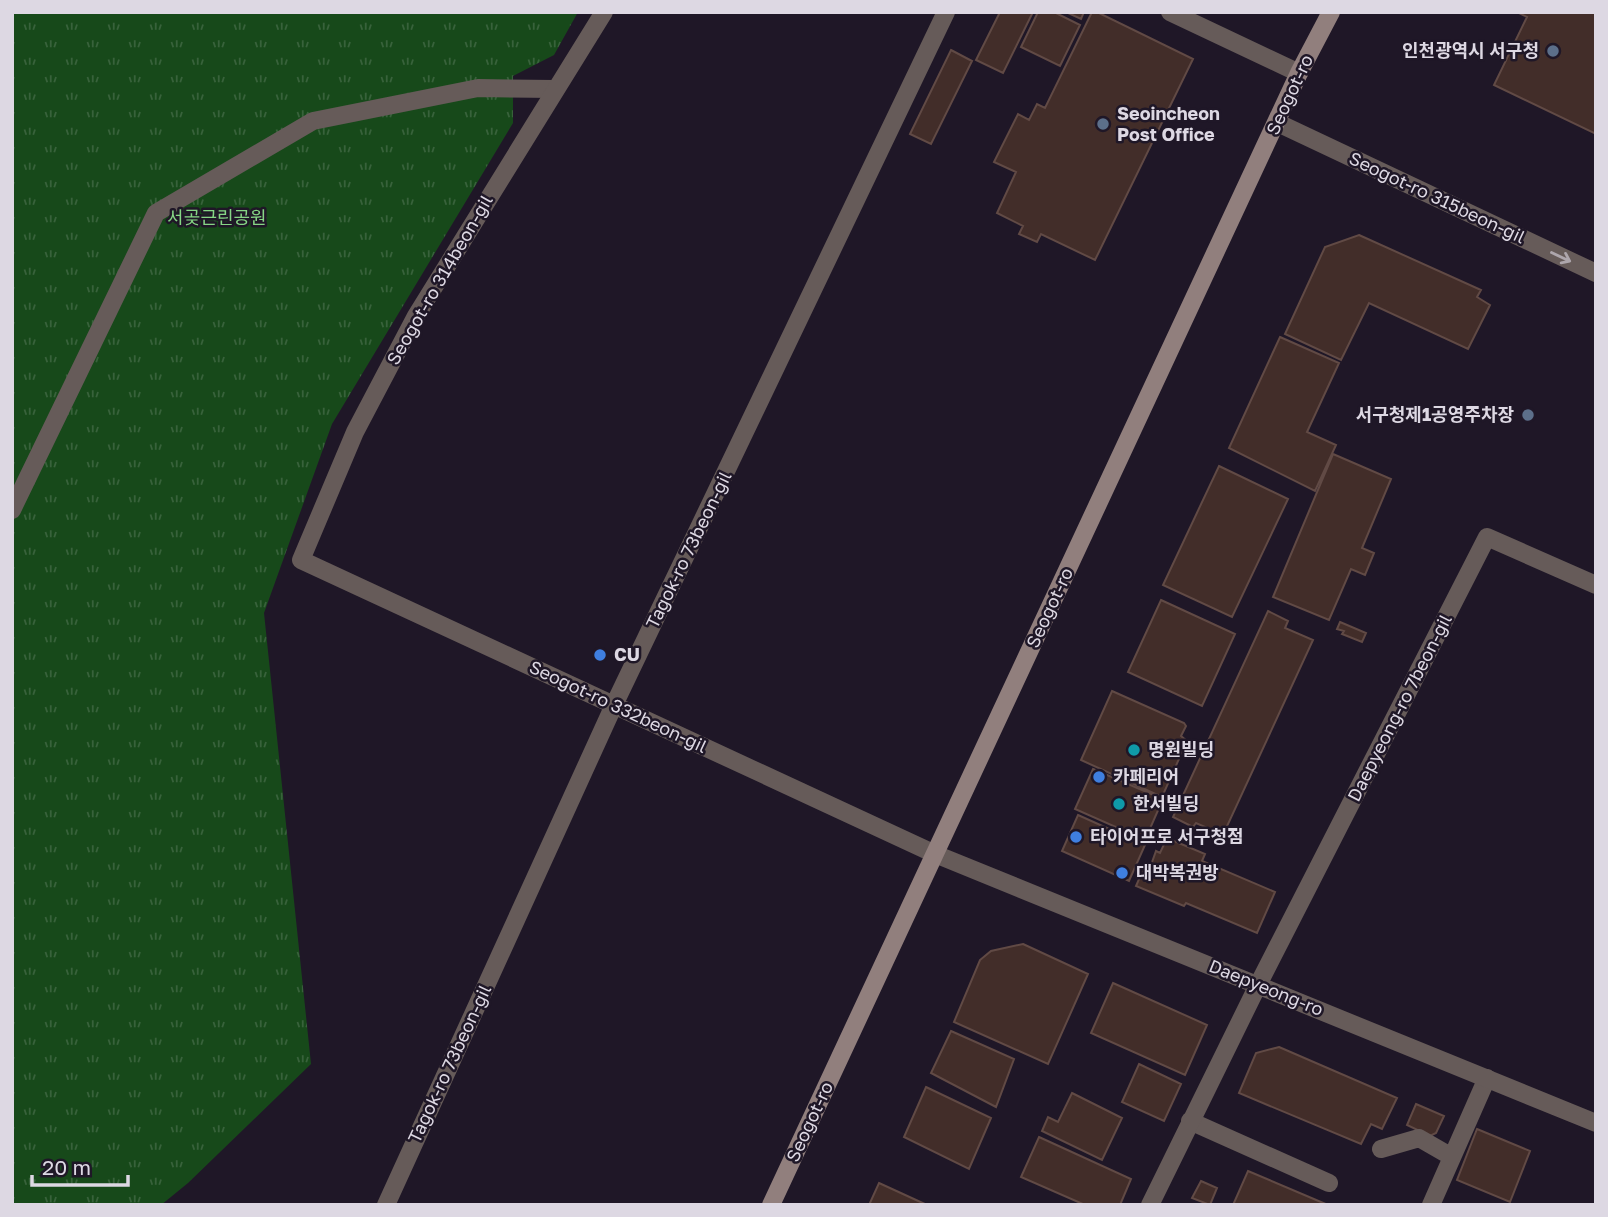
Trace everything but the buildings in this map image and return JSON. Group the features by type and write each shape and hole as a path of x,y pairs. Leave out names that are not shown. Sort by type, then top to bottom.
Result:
{"main road":[{"name":"Seogot-ro","path":"771,1205 1278,123 1299,73 1331,12"}],"street":[{"name":"Seogot-ro 314beon-gil","path":"301,560 355,432 416,316 604,12"},
{"name":"Tagok-ro 73beon-gil","path":"386,1205 614,705 946,12"},
{"path":"1170,12 1299,73"},
{"path":"12,510 156,213 313,121 478,88 555,89"},
{"name":"Seogot-ro 315beon-gil","path":"1278,123 1596,273"},
{"name":"Daepyeong-ro 7beon-gil","path":"1258,985 1487,537 1596,585"},
{"name":"Seogot-ro 332beon-gil","path":"301,560 935,854"},
{"name":"Daepyeong-ro","path":"935,854 1596,1123"},
{"path":"1150,1205 1258,985"},
{"path":"1430,1205 1487,1078"},
{"path":"1190,1121 1329,1183"},
{"path":"1381,1149 1419,1138 1452,1157"}],"green space":[{"name":"서곶근린공원","path":"12,12 578,12 554,55 513,76 513,123 332,424 264,613 311,1064 188,1183 161,1205 12,1205"}],"place":[{"name":"인천광역시 서구청","path":"1553,51"},
{"name":"Seoincheon Post Office","path":"1103,124"},
{"name":"서구청제1공영주차장","path":"1528,415"},
{"name":"CU","path":"600,655"},
{"name":"명원빌딩","path":"1134,750"},
{"name":"카페리어","path":"1099,777"},
{"name":"한서빌딩","path":"1119,804"},
{"name":"타이어프로 서구청점","path":"1076,837"},
{"name":"대박복권방","path":"1122,873"}]}
